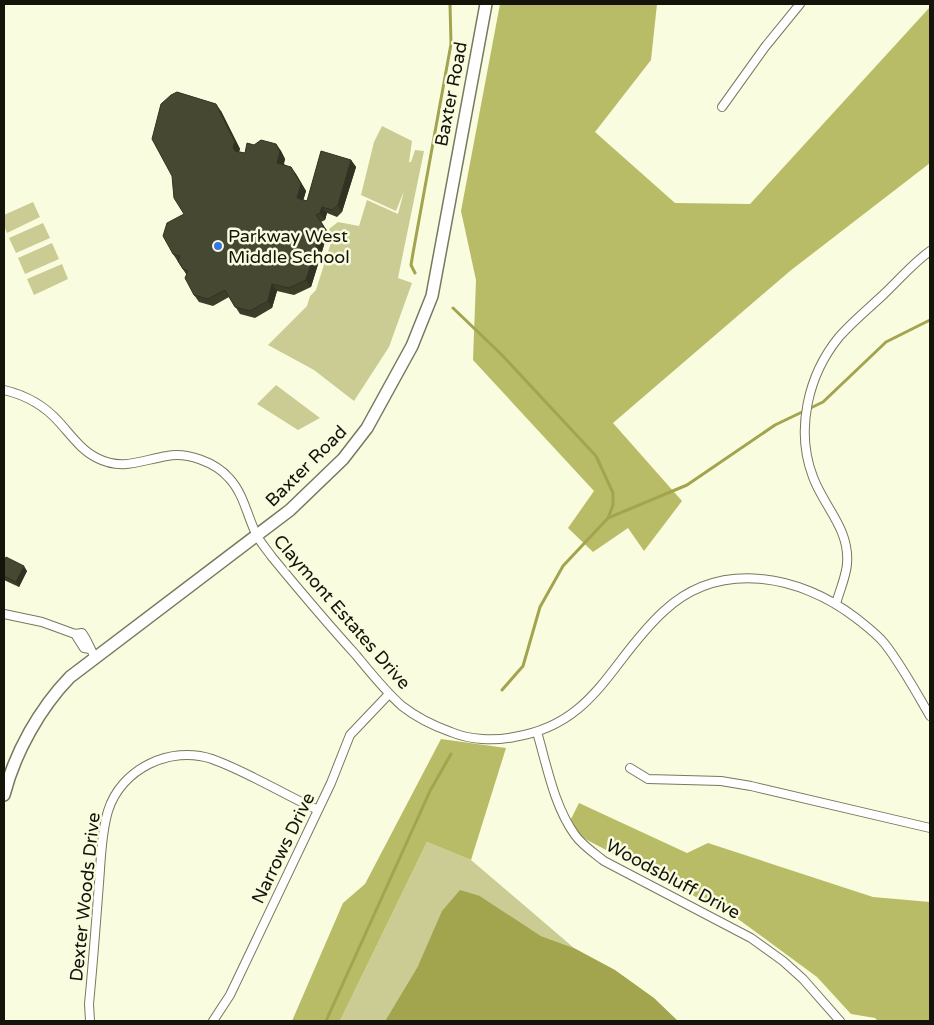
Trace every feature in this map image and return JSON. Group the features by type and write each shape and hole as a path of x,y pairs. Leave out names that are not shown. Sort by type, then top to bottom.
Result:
{"main road":[{"name":"Baxter Road","path":"4,795 8,778 42,710 92,653 257,536 315,487 367,428 412,346 432,296 486,4"}],"street":[{"path":"722,107 765,47 800,4"},
{"path":"836,604 847,565 847,545 839,522 813,477 808,455 805,410 818,368 839,338 910,267 930,251"},
{"name":"Claymont Estates Drive","path":"4,390 20,394 39,404 57,420 76,442 96,458 127,466 168,455 190,457 213,465 228,476 236,488 257,536 304,595 389,694 416,715 453,733 473,738 495,739 537,732 558,722 585,705 652,623 665,610 696,590 714,582 736,578 775,579 812,592 836,604 884,643 930,716"},
{"path":"4,614 42,622 75,634 84,648 92,653"},
{"name":"Narrows Drive","path":"212,1021 230,995 318,810 350,735 389,694"},
{"name":"Woodsbluff Drive","path":"537,732 566,820 576,836 588,848 604,861 732,928 769,950 803,979 840,1021"},
{"name":"Dexter Woods Drive","path":"90,1021 89,1004 101,858 108,811 114,797 133,774 146,765 174,756 190,755 211,759 318,810"},
{"path":"630,768 648,779 721,781 751,786 930,828"}],"green space":[{"path":"500,4 657,4 651,60 595,132 675,203 750,204 930,7 930,163 790,271 613,423 682,501 644,551 628,528 593,552 568,528 594,491 473,360 476,280 461,211"},
{"path":"382,126 412,141 409,162 411,162 415,150 424,151 398,278 412,283 389,347 354,401 314,370 268,345 307,306 310,296 316,290 333,236 329,229 338,222 359,226 367,200 398,214 404,191 396,211 361,195 374,142"},
{"path":"33,202 40,217 7,233 4,226 4,215"},
{"path":"43,223 50,238 16,253 9,238"},
{"path":"52,243 59,259 25,274 18,258"},
{"path":"62,264 68,279 34,295 27,279"},
{"path":"276,385 320,418 298,430 257,404"},
{"path":"441,739 506,748 471,860 427,842 340,1021 292,1021 343,903 365,884"},
{"path":"579,803 687,853 708,843 873,897 930,902 930,1021 878,1021 875,1018 851,1014 817,977 738,919 587,840 568,825"},
{"path":"427,842 471,860 574,948 541,936 480,896 418,966 385,1021 340,1021"}],"shaded area":[{"path":"460,890 480,896 541,936 574,948 615,970 654,998 678,1021 385,1021 418,966 442,911"}],"building":[{"name":"Parkway West Middle School","path":"177,92 216,104 235,142 233,147 235,151 245,153 247,143 254,145 261,140 276,144 280,152 277,163 291,167 301,184 297,198 307,201 321,151 351,160 338,205 332,210 322,207 320,213 316,215 323,225 306,280 289,288 272,284 268,301 250,311 235,307 225,290 208,299 194,295 185,278 188,271 183,269 178,261 180,256 173,254 163,236 167,223 184,214 174,198 172,176 152,139 161,104"},
{"path":"6,557 24,566 16,582 4,576 4,561"}],"waterway":[{"path":"415,273 411,265 451,44 450,4"},
{"path":"453,308 502,355 596,456 613,493 613,505 608,518 563,566 540,607 523,666 502,690"},
{"path":"608,518 687,485 775,425 823,402 886,342 930,320"},
{"path":"326,1021 430,791 451,754"}],"place":[{"name":"Parkway West Middle School","path":"218,246"}]}
